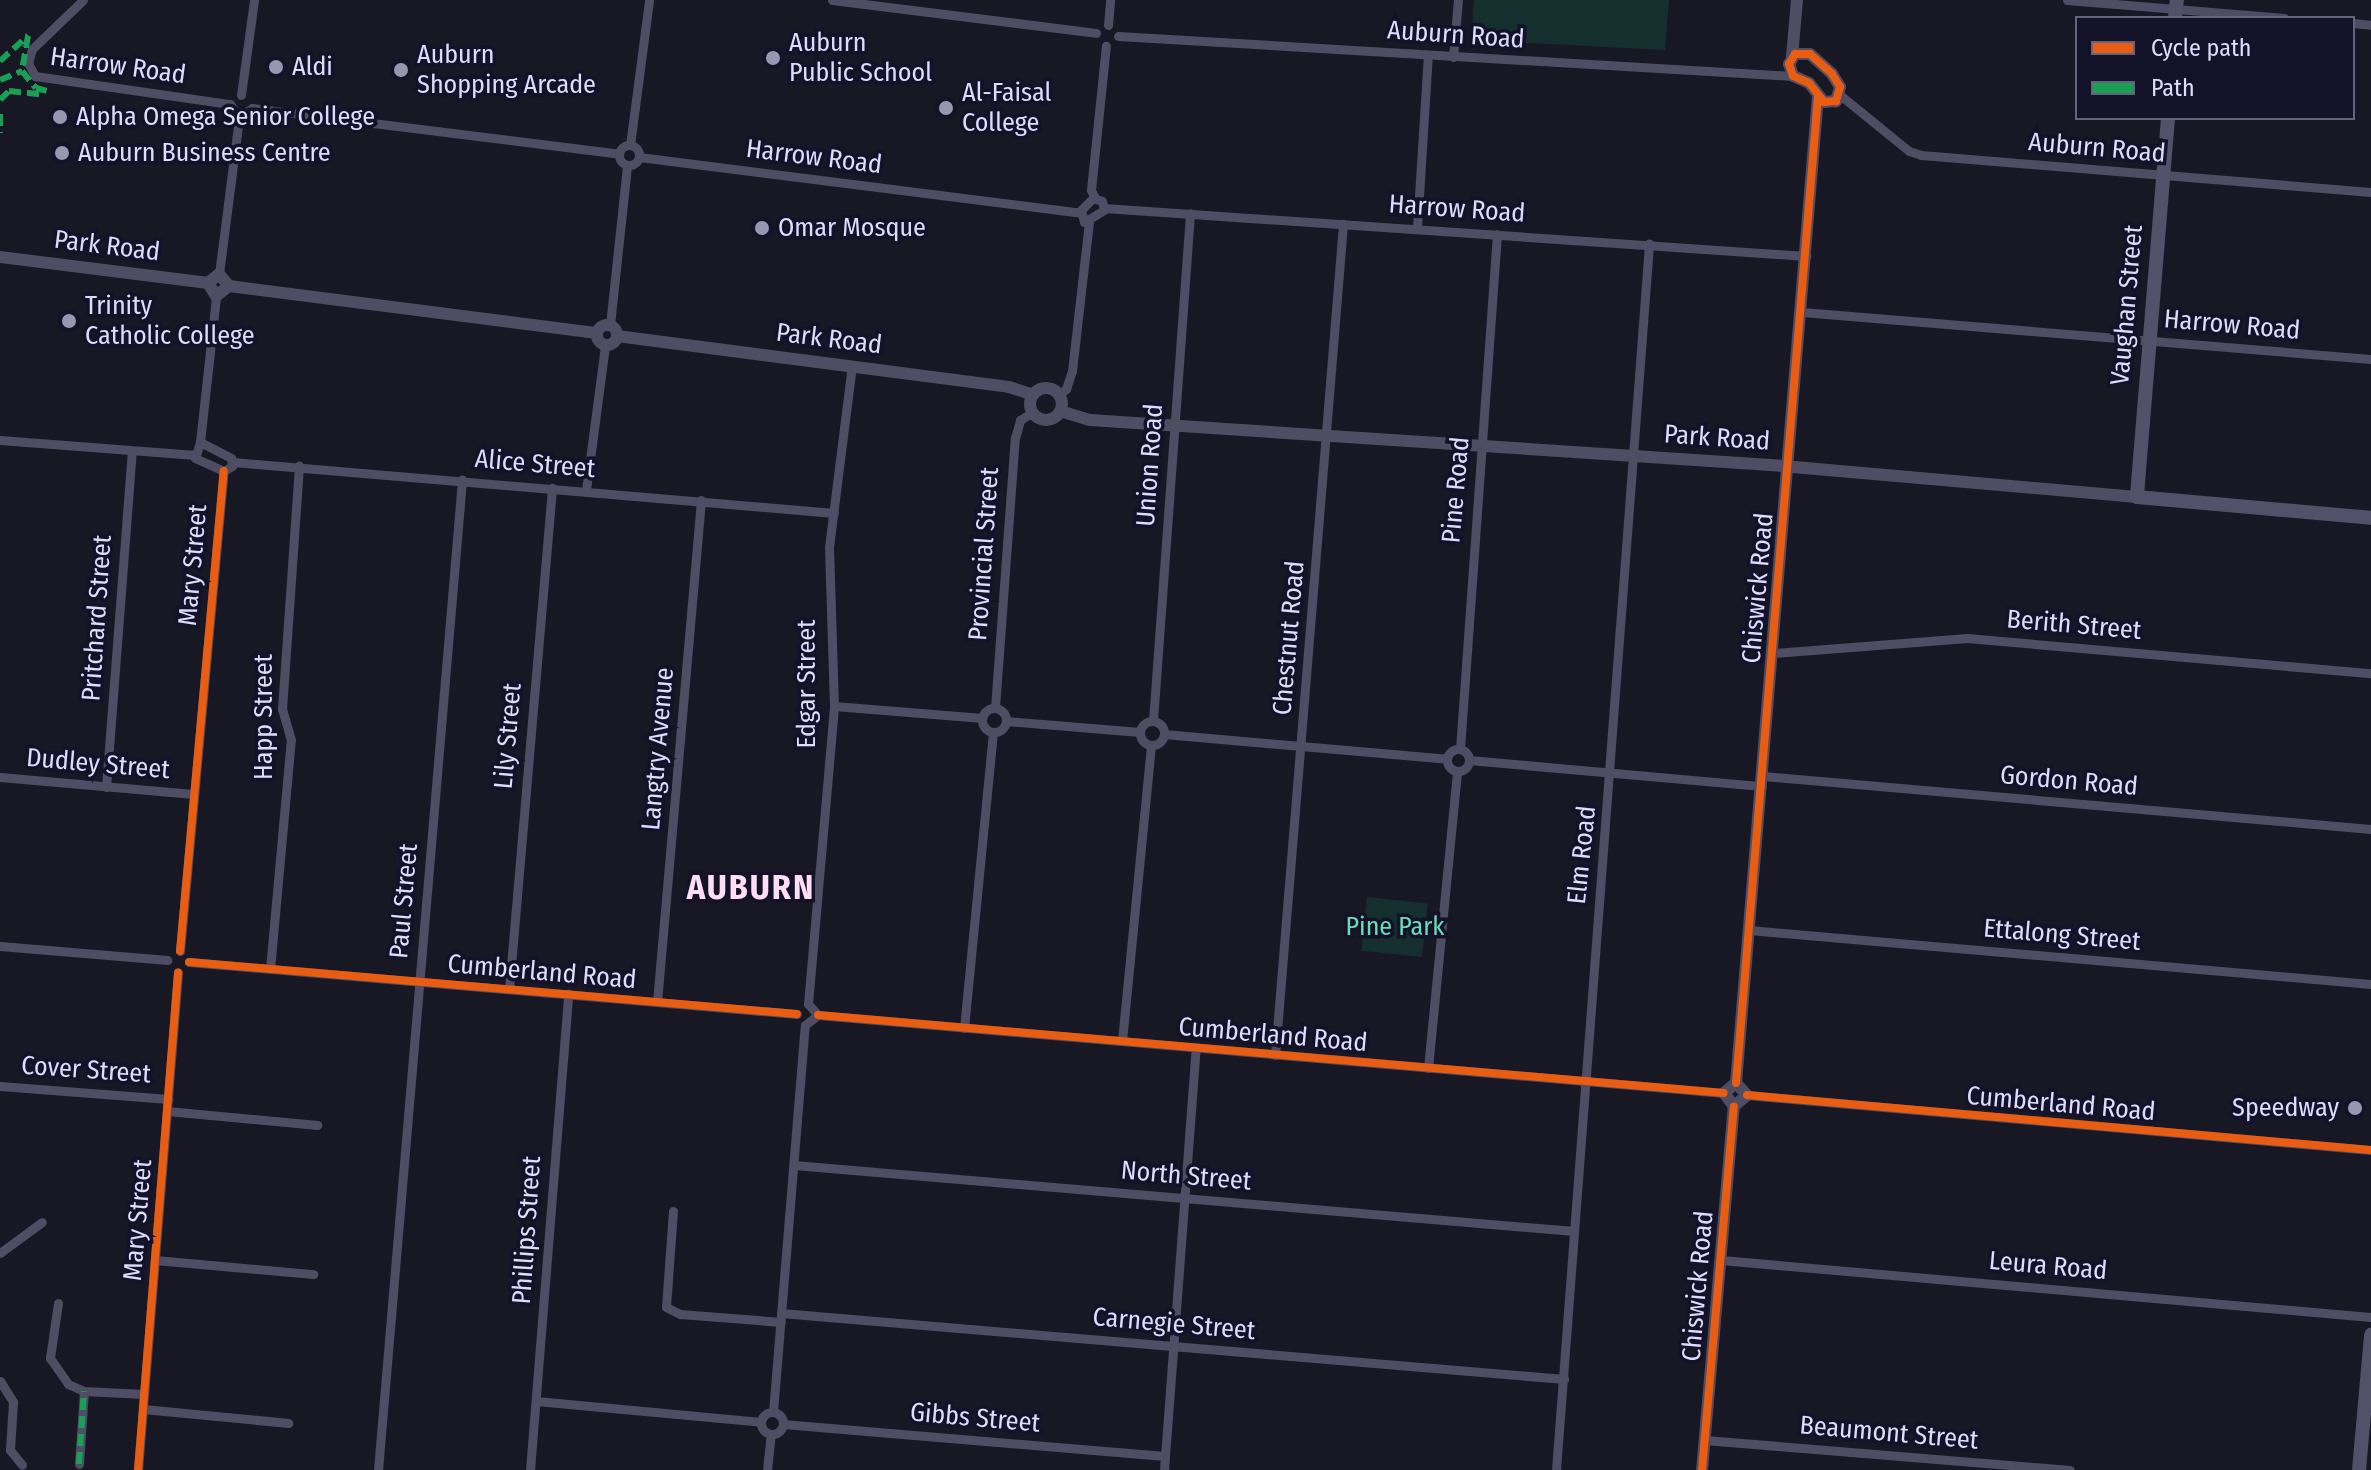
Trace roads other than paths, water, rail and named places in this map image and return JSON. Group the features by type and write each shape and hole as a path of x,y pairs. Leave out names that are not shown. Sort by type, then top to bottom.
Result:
{"main road":[{"name":"Vaughan Street","path":"2137,497 2168,120"},
{"name":"Park Road","path":"2137,497 2371,518"},
{"path":"2359,1470 2371,1335"}],"street":[{"name":"Harrow Road","path":"83,0 35,45 28,63 41,79 230,104"},
{"path":"195,455 200,442 216,296 208,283 219,274 239,117 230,104 241,95 254,0"},
{"path":"239,117 252,108 619,154 630,145 649,0"},
{"path":"832,0 1096,33 1108,25"},
{"path":"1106,46 1118,36 1108,25 1110,0"},
{"path":"1453,57 1458,0"},
{"path":"1792,57 1805,53 1814,57 1836,79 1840,95 1828,103 1818,96 1809,83 1793,76 1792,57 1797,0"},
{"path":"2067,0 2260,16"},
{"path":"1059,394 1066,389 1072,371 1089,222 1104,208 1091,190 1106,46 1096,33"},
{"name":"Auburn Road","path":"1118,36 1793,76"},
{"path":"1417,228 1428,55"},
{"path":"241,95 252,108"},
{"name":"Auburn Road","path":"1840,95 1909,151 1921,155 2371,192"},
{"name":"Chiswick Road","path":"1736,1083 1818,96"},
{"path":"627,165 639,157 630,145"},
{"path":"605,346 617,336 610,325 627,165 619,154"},
{"name":"Harrow Road","path":"639,157 1080,213"},
{"path":"1089,222 1080,213 1095,198"},
{"name":"Harrow Road","path":"1104,208 1806,256"},
{"name":"Union Road","path":"1153,721 1190,213"},
{"name":"Chestnut Road","path":"1275,1055 1329,434 1343,224"},
{"name":"Pine Road","path":"1460,749 1497,234"},
{"name":"Elm Road","path":"1556,1470 1583,1082 1612,772 1649,244"},
{"name":"Park Road","path":"0,257 208,283"},
{"path":"219,274 229,286 597,333 610,325"},
{"path":"216,296 229,286"},
{"name":"Harrow Road","path":"1802,312 2371,359"},
{"path":"586,490 605,346 597,333"},
{"name":"Park Road","path":"617,336 1009,387 1033,395"},
{"name":"Edgar Street","path":"808,1004 834,706 828,582 852,366"},
{"path":"1045,388 1059,394 1060,411 1047,420 1033,412 1033,395 1045,388"},
{"name":"Park Road","path":"1060,411 1090,420 1789,467 2137,497"},
{"name":"Provincial Street","path":"995,708 1015,438 1020,420 1033,412"},
{"path":"0,440 195,455 224,471 233,462 209,443 200,442"},
{"name":"Pritchard Street","path":"106,787 132,452"},
{"name":"Alice Street","path":"233,462 834,513"},
{"name":"Happ Street","path":"270,969 291,740 282,709 299,466"},
{"name":"Mary Street","path":"180,951 224,471"},
{"name":"Paul Street","path":"378,1470 462,480"},
{"name":"Lily Street","path":"509,989 552,488"},
{"name":"Langtry Avenue","path":"657,1002 701,500"},
{"name":"Berith Street","path":"1773,653 1967,638 2371,673"},
{"path":"834,706 983,718 995,708 1006,721"},
{"path":"964,1028 993,732 983,718"},
{"path":"993,732 1006,721 1140,732 1153,721 1164,734 1447,759 1460,749 1469,760 1457,771 1428,1068"},
{"path":"1140,732 1151,745"},
{"path":"1122,1041 1151,745 1164,734"},
{"path":"1447,759 1457,771"},
{"name":"Gordon Road","path":"1469,760 2371,829"},
{"name":"Dudley Street","path":"0,777 193,794"},
{"name":"Ettalong Street","path":"1749,930 2371,984"},
{"path":"0,946 167,960 180,951 189,962 178,973 167,960"},
{"name":"Cumberland Road","path":"189,962 797,1014"},
{"name":"Mary Street","path":"138,1470 178,973"},
{"name":"Phillips Street","path":"530,1470 568,994"},
{"path":"767,1470 771,1434 783,1424 773,1412 805,1025 797,1014 808,1004 818,1015 805,1025"},
{"name":"Cumberland Road","path":"818,1015 1724,1093"},
{"path":"1164,1470 1196,1049"},
{"path":"1736,1083 1747,1095 1734,1106 1724,1093 1736,1083"},
{"name":"Cover Street","path":"0,1086 168,1099"},
{"name":"Cumberland Road","path":"1747,1095 2371,1150"},
{"name":"Chiswick Road","path":"1702,1470 1734,1106"},
{"path":"167,1111 317,1125"},
{"name":"North Street","path":"794,1165 1574,1231"},
{"name":"Carnegie Street","path":"673,1211 666,1307 680,1314 781,1318 1174,1346 1564,1379"},
{"path":"0,1253 42,1222"},
{"path":"155,1260 313,1274"},
{"name":"Leura Road","path":"1721,1260 2371,1317"},
{"path":"58,1303 50,1358 68,1384 84,1391 144,1394"},
{"path":"0,1381 13,1402 10,1450 22,1465"},
{"path":"79,1464 84,1391"},
{"path":"536,1401 761,1422 771,1434"},
{"path":"143,1409 288,1423"},
{"path":"761,1422 773,1412"},
{"name":"Gibbs Street","path":"783,1424 1165,1456"},
{"name":"Beaumont Street","path":"1705,1440 2070,1470"}],"place":[{"name":"Auburn Public School","path":"773,58"},
{"name":"Aldi","path":"276,67"},
{"name":"Auburn Shopping Arcade","path":"401,70"},
{"name":"Al-Faisal College","path":"946,108"},
{"name":"Alpha Omega Senior College","path":"60,117"},
{"name":"Auburn Business Centre","path":"62,153"},
{"name":"Omar Mosque","path":"762,228"},
{"name":"Trinity Catholic College","path":"69,321"},
{"name":"Speedway","path":"2355,1108"}],"district":[{"name":"AUBURN","path":"751,888"}],"park label":[{"name":"Pine Park","path":"1395,927"}]}
